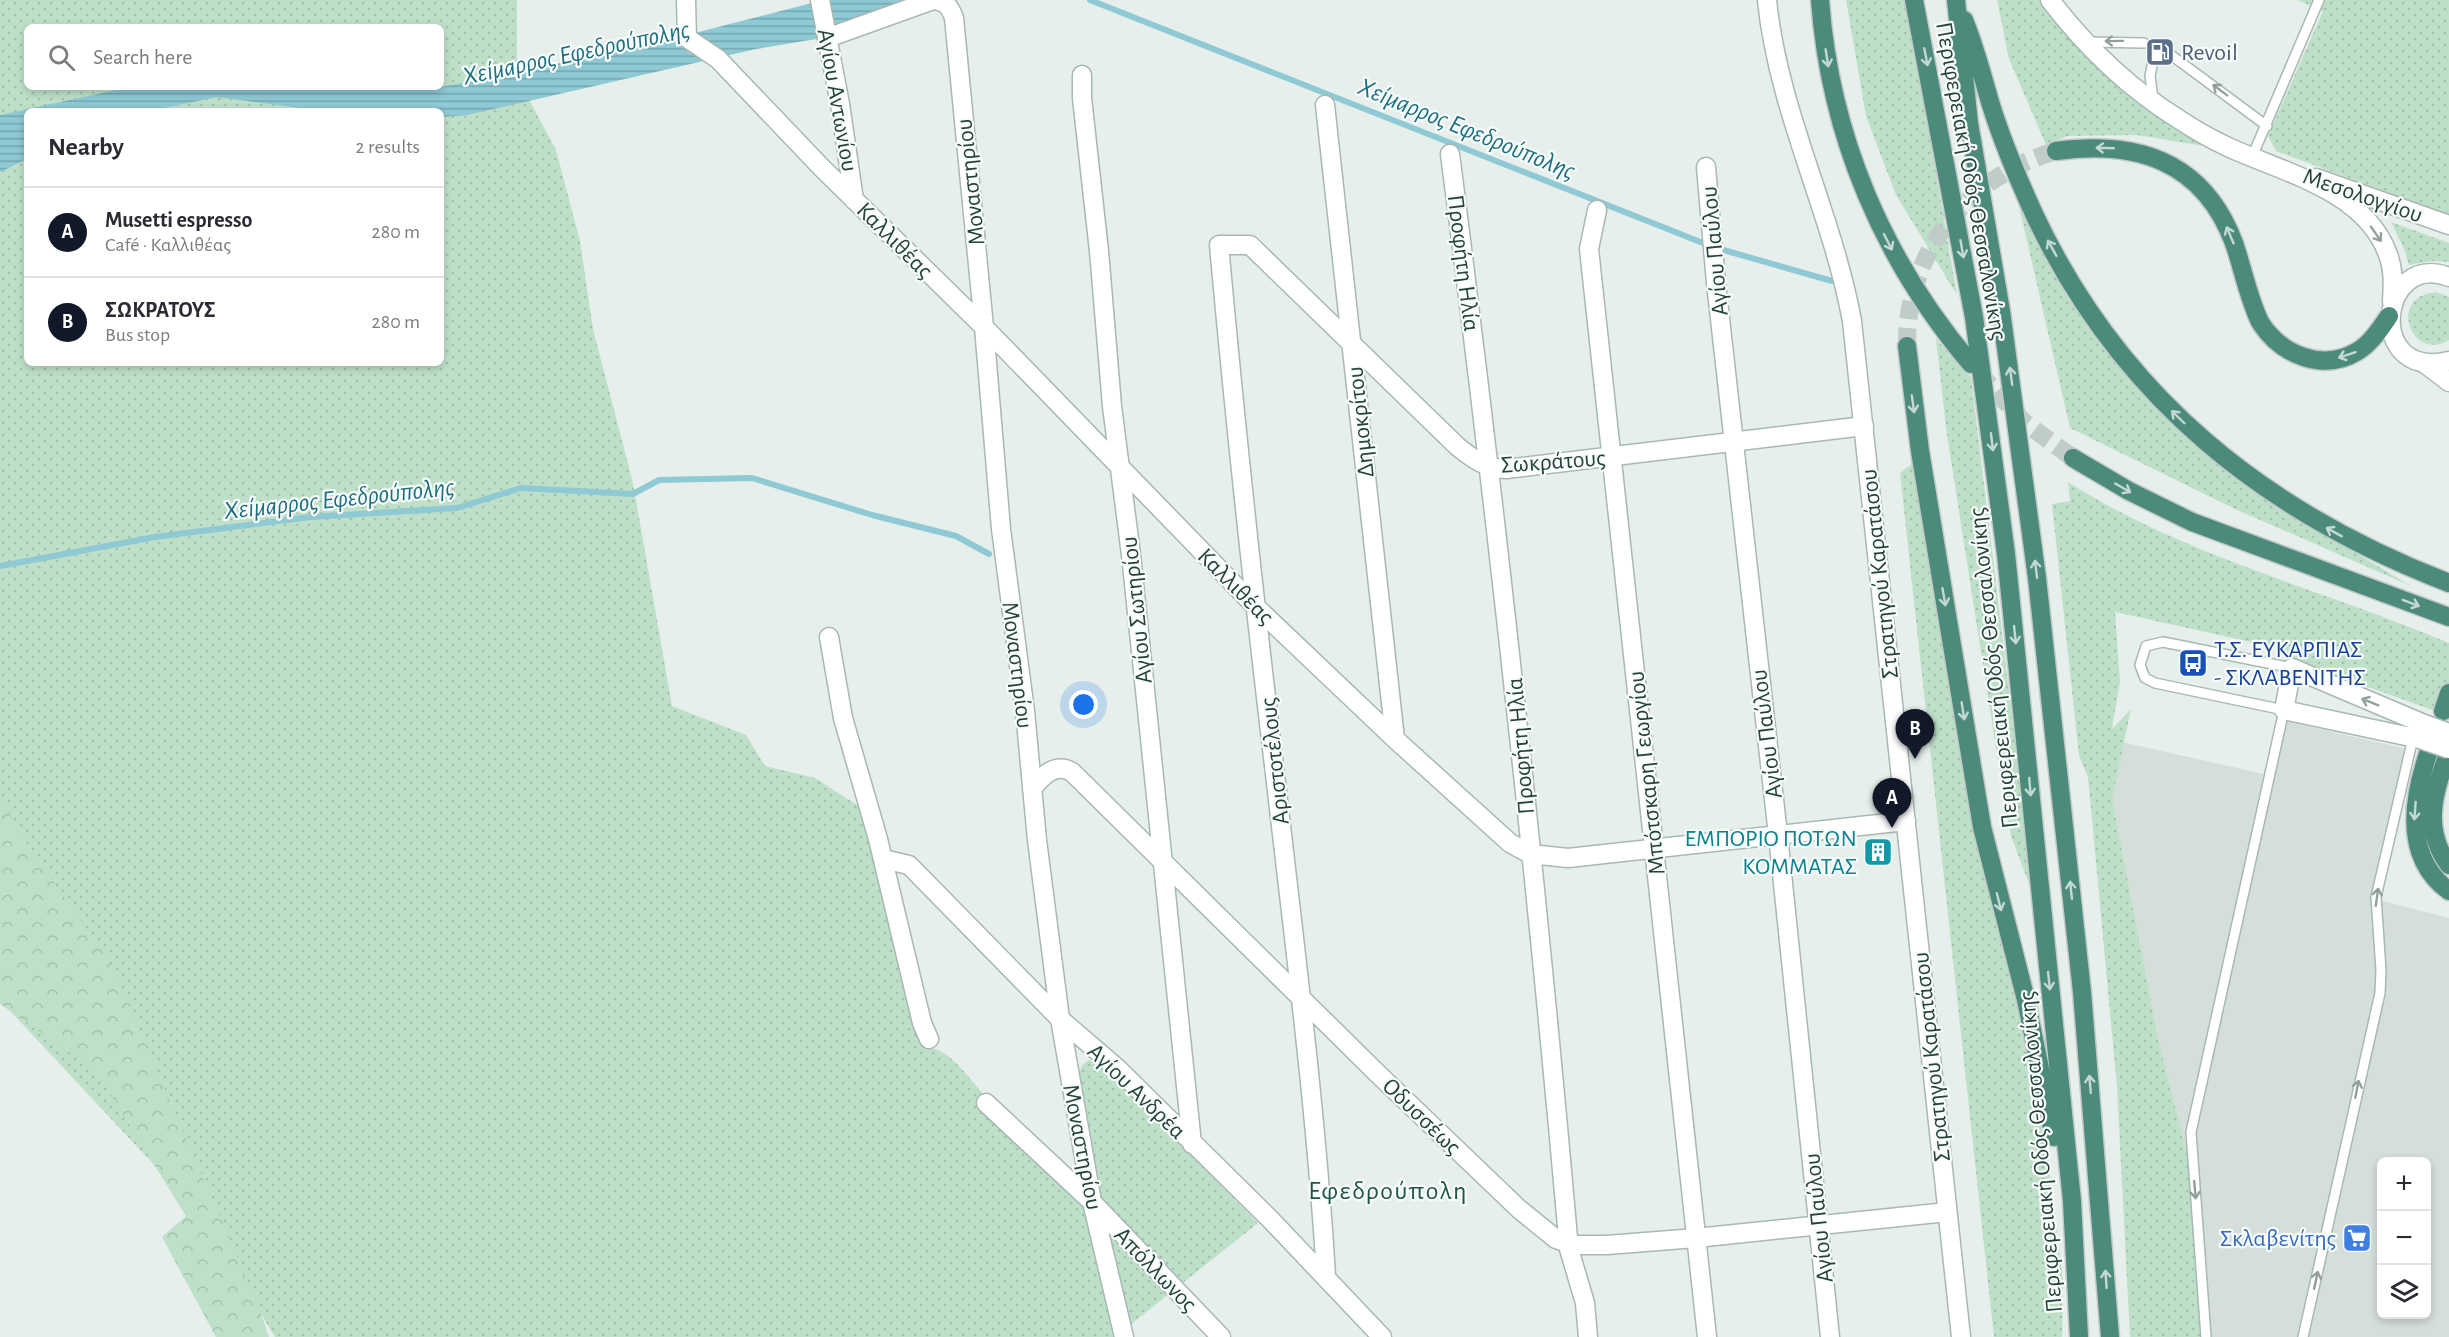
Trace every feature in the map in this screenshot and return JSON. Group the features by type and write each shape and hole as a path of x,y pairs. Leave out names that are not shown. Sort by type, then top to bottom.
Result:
{"highway":[{"path":"1820,0 1829,73 1845,138 1863,190 1914,290 1971,363"},
{"name":"Περιφερειακή Οδός Θεσσαλονίκης","path":"1914,0 1956,216 1992,436 2025,729 2072,1201 2079,1337"},
{"path":"1957,2 1975,46 2010,157 2036,217 2072,281 2121,351 2166,405 2246,476 2320,524 2394,562 2449,583"},
{"name":"Περιφερειακή Οδός Θεσσαλονίκης","path":"1957,2 1969,123 2004,332 2037,578 2082,992 2110,1337"},
{"path":"2056,151 2101,147 2137,151 2174,166 2191,179 2205,192 2226,224 2260,322 2268,334 2287,351 2312,359 2341,358 2357,352 2367,344 2390,309"},
{"path":"1907,346 1920,451 1980,817 2036,1047 2073,1240"},
{"path":"2073,458 2157,506 2193,522 2449,617"},
{"path":"2394,562 2449,576"},
{"path":"2443,711 2449,693"},
{"path":"2421,739 2415,828 2425,864 2449,891"},
{"path":"2447,755 2436,790 2432,816 2437,845 2449,865"}],"street":[{"name":"Καλλιθέας","path":"686,0 687,38 718,59 854,200 984,327 1256,607 1499,834 1530,854 1568,858 1906,821"},
{"name":"Αγίου Αντωνίου","path":"820,0 854,200"},
{"name":"Μοναστηρίου","path":"827,38 933,0 941,1 950,7 954,18 984,327 1000,529 1025,711 1032,789 1060,1019 1092,1202 1124,1337"},
{"name":"Στρατηγού Καρατάσου","path":"1767,0 1789,103 1848,296 1864,426 1875,552 1961,1337"},
{"name":"Μεσολογγίου","path":"2050,0 2085,42 2155,104 2202,134 2277,167 2336,197 2369,223 2388,253 2392,269 2390,309 2394,341 2407,355 2424,363 2449,382"},
{"name":"Αγίου Σωτηρίου","path":"1082,75 1082,98 1192,1144"},
{"name":"Δημοκρίτου","path":"1325,105 1395,739"},
{"name":"Προφήτη Ηλία","path":"1450,154 1490,467 1516,701 1561,1151 1568,1244 1585,1303 1588,1337"},
{"name":"Αγίου Παύλου","path":"1706,167 1733,443 1778,835 1830,1337"},
{"name":"Μεσολογγίου","path":"2277,167 2339,184 2449,225"},
{"name":"Μπότσκαρη Γεωργίου","path":"1597,210 1589,249 1707,1337"},
{"name":"Σωκράτους","path":"1219,246 1250,245 1458,447 1490,467 1506,469 1864,426"},
{"name":"Αριστοτέλους","path":"1219,246 1256,607 1301,997 1321,1190 1326,1276"},
{"path":"2390,309 2408,282 2432,274 2449,278"},
{"path":"2424,363 2449,361"},
{"path":"829,637 843,718 883,859 922,1023 928,1039"},
{"path":"2447,755 2421,739 2292,668 2284,710 2421,739 2449,733"},
{"name":"Οδυσσέως","path":"1032,789 1048,772 1058,768 1067,770 1101,799 1164,864 1526,1216 1548,1234 1568,1244 1588,1246 1696,1238 1947,1212"},
{"name":"Αγίου Ανδρέα","path":"883,859 909,865 1060,1019 1117,1068 1326,1276 1382,1337"},
{"name":"Απόλλωνος","path":"986,1103 1092,1202 1221,1337"}],"lane":[{"path":"2252,157 2319,0"},
{"path":"2085,42 2144,43"},
{"path":"2171,55 2267,126"},
{"path":"2154,56 2150,76 2155,104"},
{"path":"2206,1337 2191,1132 2284,710 2155,683 2143,674 2141,658 2146,646 2163,642 2292,668"},
{"path":"2303,1337 2379,993 2381,970 2375,903 2421,739"}],"shaded area":[{"name":"Σκλαβενίτης","path":"2285,721 2407,749 2374,899 2449,918 2449,1337 2178,1337 2088,777 2104,738 2273,776"}],"green space":[{"path":"0,0 517,0 517,57 525,92 556,150 580,241 593,329 633,483 672,706 746,735 765,766 815,778 860,807 927,1047 936,1049 953,1060 988,1099 984,1108 1049,1175 1105,1227 1078,1078 1082,1065 1089,1060 1103,1067 1258,1223 1115,1337 275,1337 201,1215 0,1000"},
{"path":"1846,0 1906,0 1957,295 1896,195 1866,116"},
{"path":"1997,0 2046,0 2210,147 2137,135 2067,136 2046,145 2009,59"},
{"path":"2297,0 2449,0 2449,215 2276,151 2268,136 2323,11"},
{"path":"2010,167 2087,308 2193,429 2346,547 2411,586 2235,509 2070,428"},
{"path":"2391,222 2449,243 2449,262 2431,261 2409,265"},
{"path":"2436,292 2449,297 2449,340 2436,345 2424,343 2415,336 2408,315 2412,305 2421,296"},
{"path":"1936,339 1971,377 2034,897 2011,836 2005,805 1947,435"},
{"path":"1918,459 2038,1074 2063,1282 2062,1337 1994,1337 1900,473"},
{"path":"2068,482 2113,508 2207,552 2449,643 2449,716 2279,655 2279,645 2274,647 2115,612 2120,681 2112,729 2131,709 2112,799 2157,1035 2200,1206 2203,1337 2130,1337 2117,1087 2088,777 2079,756 2052,504 2070,501"},
{"path":"0,794 18,831 109,960 257,1302 269,1337 216,1337 162,1237 186,1216 96,1071 0,1004"}],"water":[{"path":"824,0 916,0 872,20 816,39 756,49 467,115 444,117 444,108 300,108 217,97 164,108 32,108 116,90 444,90 444,86 640,47"},
{"path":"24,110 24,160 0,172 0,115"}],"waterway":[{"name":"Χείμαρρος Εφεδρούπολης","path":"1090,0 1713,247 1832,281"},
{"name":"Χείμαρρος Εφεδρούπολης","path":"0,566 155,537 311,517 457,508 521,488 633,494 659,480 752,478 872,515 956,536 989,554"}],"tunnel":[{"path":"1907,346 1909,312 1917,280 1930,250 1947,223 1969,199 1995,179 2024,163 2056,151"},
{"path":"1978,372 2024,422 2073,458"}],"place":[{"name":"Revoil","path":"2160,52"},
{"name":"Τ.Σ. ΕΥΚΑΡΠΙΑΣ - ΣΚΛΑΒΕΝΙΤΗΣ","path":"2193,663"},
{"name":"ΣΩΚΡΑΤΟΥΣ","path":"1915,759"},
{"name":"Musetti espresso","path":"1892,828"},
{"name":"ΕΜΠΟΡΙΟ ΠΟΤΩΝ ΚΟΜΜΑΤΑΣ","path":"1878,852"},
{"name":"Σκλαβενίτης","path":"2357,1238"}],"district":[{"name":"Εφεδρούπολη","path":"1388,1190"}]}
